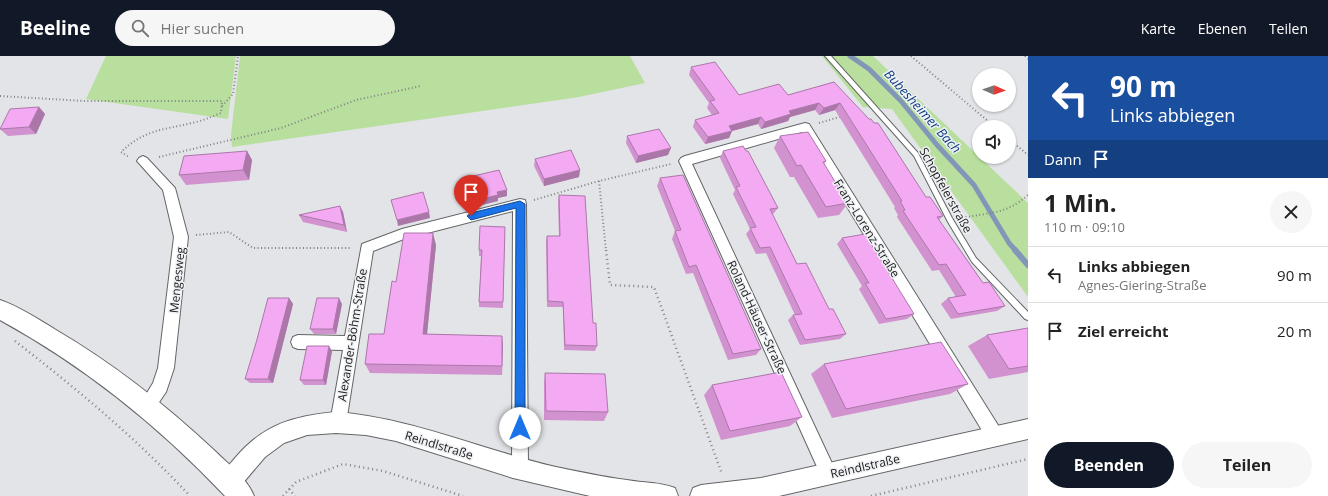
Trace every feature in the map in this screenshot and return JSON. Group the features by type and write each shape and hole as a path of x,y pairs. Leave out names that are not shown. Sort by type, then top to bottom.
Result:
{"main road":[{"path":"0,309 31,325 105,375 147,406 162,418 235,489"}],"street":[{"path":"685,160 805,127"},
{"name":"Franz-Lorenz-Straße","path":"805,127 995,436"},
{"name":"Roland-Häuser-Straße","path":"685,160 829,474"},
{"name":"Mengesweg","path":"143,161 169,188 181,237 166,368 160,388 147,406"},
{"path":"367,248 402,234 520,204 520,469"},
{"name":"Alexander-Böhm-Straße","path":"338,423 350,342 367,248"},
{"path":"298,342 350,342"},
{"name":"Reindlstraße","path":"235,489 255,451 278,435 303,426 338,423 383,428 520,469 592,486 634,493 667,496"},
{"name":"Reindlstraße","path":"701,496 729,494 829,474 1028,429"}],"lane":[{"name":"Schopfelerstraße","path":"828,56 916,155 950,220 974,260 1028,317"}],"path":[{"path":"222,106 234,94 238,56"},
{"path":"911,56 987,120"},
{"path":"0,96 84,101 222,101 221,113 190,124 150,131 133,140 121,152 126,156 143,161 281,128 356,100 420,86"},
{"path":"805,127 872,107"},
{"path":"1016,145 1028,155"},
{"path":"520,204 599,181 685,160"},
{"path":"599,181 610,285 654,287 729,494"},
{"path":"978,214 1004,213 1018,205 1028,195"},
{"path":"181,237 229,232 254,248 367,248"},
{"path":"12,339 78,390 166,469 190,496"},
{"path":"871,496 1028,459"},
{"path":"283,496 296,482 321,471 343,464 383,471 463,496"},
{"path":"289,489 295,496"}],"green space":[{"path":"106,56 236,56 228,119 86,99"},
{"path":"240,56 630,56 645,83 579,97 232,147 231,135"},
{"path":"822,56 873,56 972,150 972,164 987,164 1028,203 1028,297 892,109 863,107"}],"building":[{"path":"715,62 739,95 779,84 788,95 834,82 869,119 871,119 874,123 878,123 926,197 930,197 943,216 937,217 983,283 989,282 1005,306 958,314 948,298 966,295 946,264 939,265 903,211 905,210 900,201 902,201 840,103 824,108 819,103 789,111 791,114 765,122 761,117 729,126 732,131 708,137 695,120 719,113 710,101 715,100 691,67"},
{"path":"39,107 29,127 0,129 10,109"},
{"path":"659,129 671,148 638,156 627,136"},
{"path":"808,132 826,161 823,162 848,203 826,207 801,165 797,166 780,136"},
{"path":"743,146 746,151 748,151 778,208 770,209 797,264 806,263 829,309 833,309 846,334 805,340 793,315 802,314 770,247 760,248 750,228 756,227 736,187 740,186 723,151"},
{"path":"571,150 580,170 544,179 535,159"},
{"path":"247,151 243,170 179,175 184,156"},
{"path":"499,170 507,190 497,192 498,195 473,201 465,178"},
{"path":"683,175 761,349 733,354 696,265 689,267 675,231 681,230 660,178"},
{"path":"423,192 429,212 397,220 391,200"},
{"path":"559,195 585,196 593,323 596,323 597,346 565,345 563,302 548,301 547,236 560,236"},
{"path":"340,206 344,225 299,215"},
{"path":"480,226 505,227 503,302 479,302 482,250 479,250"},
{"path":"404,233 433,233 423,334 502,336 502,366 365,364 369,334 384,334 392,281 396,282"},
{"path":"865,234 914,314 886,319 865,283 869,283 842,238"},
{"path":"268,298 289,298 268,379 245,379 256,343"},
{"path":"317,298 339,298 333,329 310,329"},
{"path":"1028,328 1028,366 1009,369 987,335"},
{"path":"941,342 968,384 846,409 824,364"},
{"path":"307,346 329,346 323,380 300,380"},
{"path":"781,372 802,417 730,431 712,385"},
{"path":"545,373 605,374 608,412 546,411"}],"waterway":[{"name":"Bubesheimer Bach","path":"850,56 869,69 901,101 937,145 974,185 1009,243 1016,251"},
{"name":"Bubesheimer Bach","path":"1015,250 1028,265"}],"route":[{"path":"471,216 520,204 520,428"}]}
